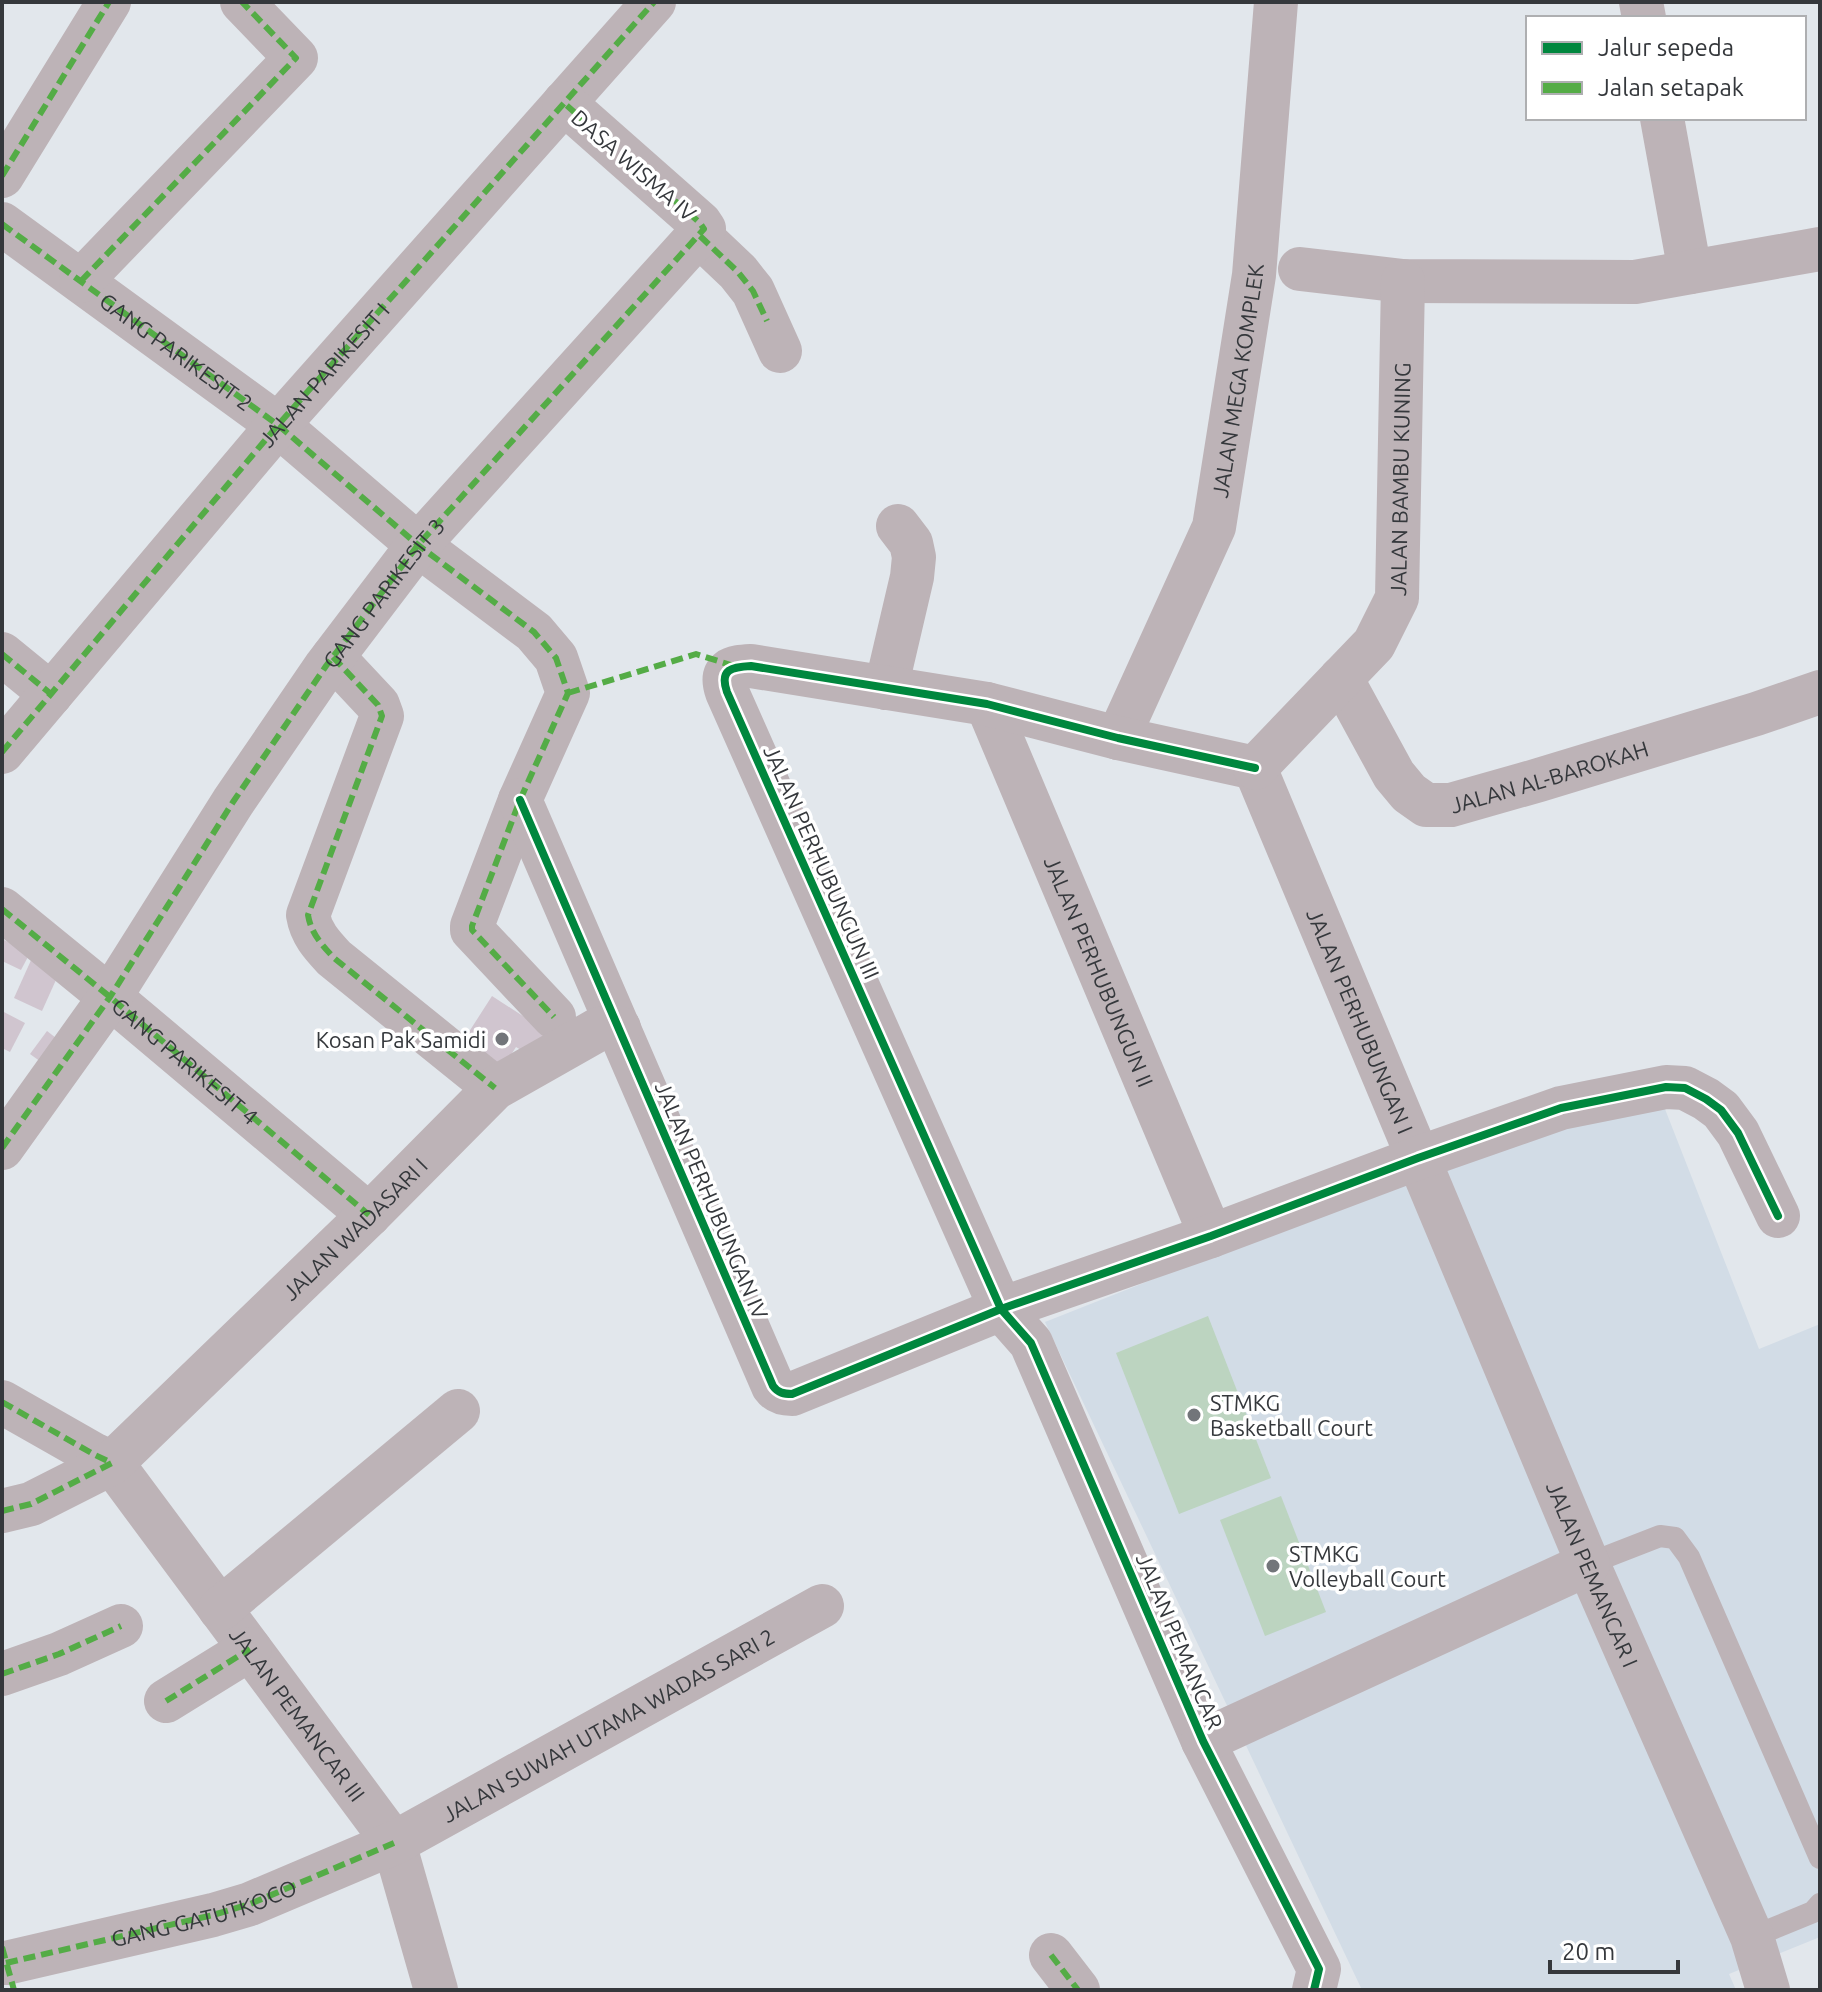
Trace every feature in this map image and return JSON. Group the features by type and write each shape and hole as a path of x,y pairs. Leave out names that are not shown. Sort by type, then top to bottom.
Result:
{"street":[{"path":"2,176 109,2"},
{"path":"81,281 296,58 242,2"},
{"name":"JALAN PARIKESIT I","path":"2,752 278,425 654,2"},
{"name":"JALAN MEGA KOMPLEK","path":"1118,738 1214,527 1254,275 1276,2"},
{"name":"DASA WISMA IV","path":"564,103 702,231 738,272 753,291 780,351"},
{"path":"1662,120 1690,272"},
{"name":"GANG PARIKESIT 2","path":"2,224 278,425 418,545 534,632 556,658 568,693 520,800 472,929 554,1017"},
{"name":"GANG PARIKESIT 3","path":"2,1148 110,997 233,802 333,657 418,545 702,231"},
{"path":"1300,269 1403,281 1635,282 1820,249"},
{"name":"JALAN BAMBU KUNING","path":"1255,768 1374,644 1397,598 1403,281"},
{"path":"886,688 914,557 911,543 898,526"},
{"path":"2,654 51,694"},
{"path":"333,657 378,705 382,716 308,915 310,926 334,958 495,1088"},
{"name":"JALAN PERHUBUNGUN III","path":"1001,1309 727,692 726,672 751,666 987,704 1118,738 1255,768"},
{"name":"JALAN AL-BAROKAH","path":"1341,678 1394,775 1409,793 1426,805 1451,805 1524,785 1820,692"},
{"name":"JALAN PERHUBUNGUN II","path":"987,704 1211,1236"},
{"name":"JALAN PERHUBUNGAN I","path":"1001,1309 1211,1236 1418,1158 1255,768"},
{"name":"JALAN PERHUBUNGAN IV","path":"520,800 775,1389 792,1394 1001,1309"},
{"name":"GANG PARIKESIT 4","path":"2,909 369,1215"},
{"name":"JALAN WADASARI I","path":"2,1511 31,1504 112,1463 369,1215 495,1088 599,1029 619,1028"},
{"path":"1418,1158 1561,1108 1666,1087 1685,1088 1721,1110 1730,1121 1778,1216"},
{"name":"JALAN PEMANCAR I","path":"1418,1158 1588,1564 1752,1937 1768,1990"},
{"name":"JALAN PEMANCAR","path":"1001,1309 1031,1343 1203,1741 1319,1969 1314,1990"},
{"path":"2,1402 112,1463"},
{"path":"220,1609 458,1411"},
{"name":"JALAN PEMANCAR III","path":"112,1463 394,1843 436,1990"},
{"path":"1203,1741 1588,1564"},
{"name":"JALAN SUWAH UTAMA WADAS SARI 2","path":"394,1843 822,1606"},
{"path":"2,1674 59,1654 121,1626"},
{"path":"166,1701 250,1649"},
{"name":"GANG GATUTKOCO","path":"7,1967 250,1904 394,1843"},
{"path":"1051,1955 1078,1990"}],"lane":[{"path":"1588,1564 1660,1536 1675,1538 1689,1557 1820,1858"},
{"path":"1752,1937 1818,1908"}],"shaded area":[{"path":"1654,1081 1759,1349 1820,1324 1820,1937 1729,1974 1736,1990 1362,1990 1045,1322"}],"green space":[{"name":"STMKG Basketball Court","path":"1208,1316 1271,1478 1179,1514 1116,1353"},
{"name":"STMKG Volleyball Court","path":"1281,1496 1326,1612 1265,1636 1220,1520"}],"building":[{"path":"4,940 30,953 21,970 2,961"},
{"path":"32,958 60,971 42,1011 14,998"},
{"name":"Kosan Pak Samidi","path":"492,996 546,1031 531,1056 516,1047 498,1075 458,1049"},
{"path":"2,1011 25,1023 10,1052 2,1048"},
{"path":"47,1031 65,1045 48,1067 30,1054"}],"marked path":[{"path":"2,176 109,2"},
{"path":"81,281 296,58 242,2"},
{"path":"2,752 278,425 654,2"},
{"path":"2,1148 110,997 233,802 326,666 418,545 704,229 564,103"},
{"path":"2,224 278,425 418,545 534,632 556,658 568,693 520,800 472,926 472,930 554,1017"},
{"path":"700,236 753,291 767,321"},
{"path":"2,654 51,694"},
{"path":"568,693 696,654 737,667"},
{"path":"333,657 378,705 382,716 308,915 312,927 334,958 495,1088"},
{"path":"2,909 369,1215"},
{"path":"2,1402 112,1463"},
{"path":"2,1511 31,1504 112,1463"},
{"path":"2,1674 59,1654 121,1626"},
{"path":"166,1701 250,1649"},
{"path":"6,1963 250,1904 394,1843"},
{"path":"2,1947 14,1990"},
{"path":"1051,1955 1078,1990"}],"cycle path":[{"path":"1255,768 1118,738 987,704 751,666 733,669 725,678 727,692 1001,1309 1031,1343 1203,1741 1319,1969 1314,1990"},
{"path":"520,800 773,1386 781,1393 792,1394 1001,1309 1561,1108 1666,1087 1685,1088 1721,1110 1738,1133 1778,1216"}],"place":[{"name":"Kosan Pak Samidi","path":"502,1039"},
{"name":"STMKG Basketball Court","path":"1194,1415"},
{"name":"STMKG Volleyball Court","path":"1273,1566"}]}
